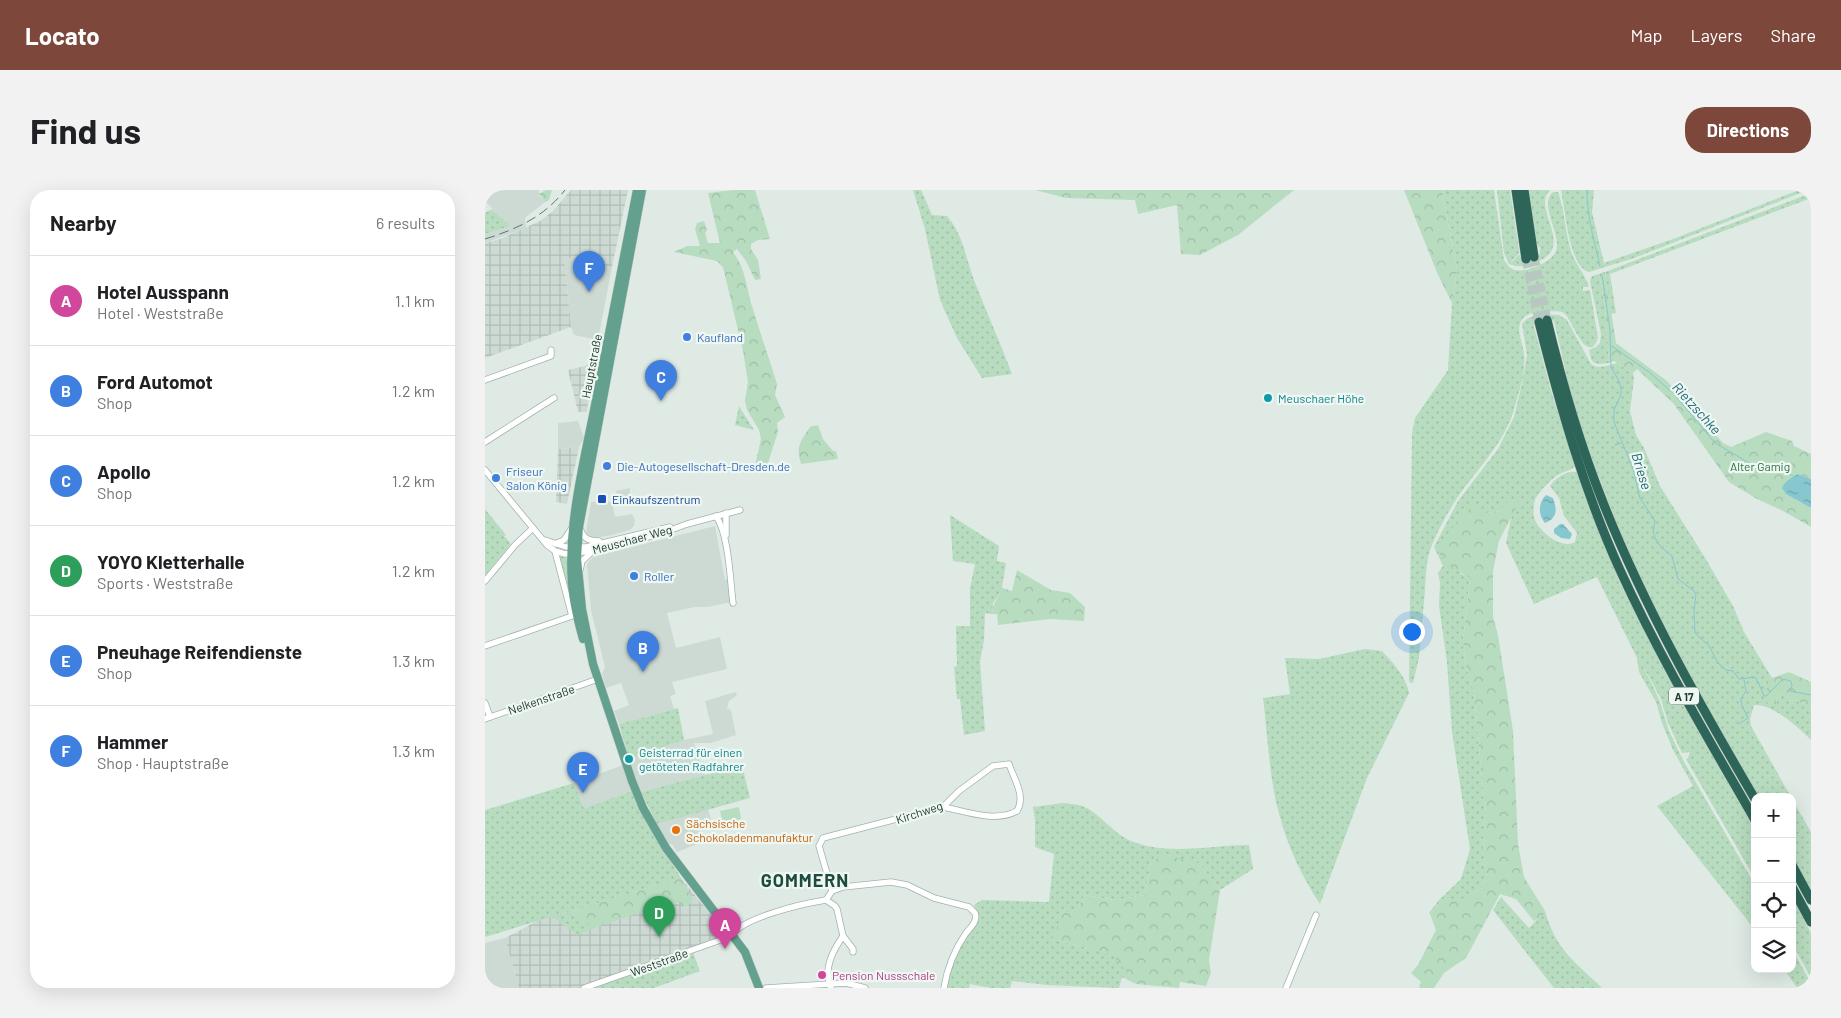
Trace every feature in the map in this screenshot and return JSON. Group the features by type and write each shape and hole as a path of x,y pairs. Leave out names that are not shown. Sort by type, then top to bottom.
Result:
{"highway":[{"path":"1516,190 1530,258 1524,190"},
{"name":"A 17","path":"1751,813 1669,668 1619,568 1603,530 1556,389 1543,321 1576,425 1613,527 1646,602 1678,663 1752,793"},
{"path":"1796,872 1811,900"},
{"path":"1796,894 1811,922"}],"main road":[{"name":"Hauptstraße","path":"574,551 591,427 637,190"},
{"name":"Hauptstraße","path":"577,525 642,190"},
{"path":"574,551 582,609 593,664"},
{"path":"574,551 572,584 578,620 632,781 652,825 681,869 745,952 759,988"}],"street":[{"path":"485,380 551,356 551,350"},
{"path":"485,442 554,398"},
{"path":"485,470 551,549 574,551"},
{"name":"Meuschaer Weg","path":"574,551 739,510"},
{"path":"725,539 726,513"},
{"path":"716,516 725,539 733,602"},
{"name":"Meuschaer Weg","path":"574,551 597,549 660,534 687,524"},
{"path":"555,548 577,525 583,536 588,540 611,541"},
{"path":"485,581 515,545 533,528"},
{"path":"485,646 572,616 555,548"},
{"path":"579,590 582,561 587,555 597,549"},
{"name":"Nelkenstraße","path":"487,718 598,679"},
{"path":"485,702 487,718"},
{"name":"Kirchweg","path":"832,891 819,846 822,839 943,807 995,816 1009,815 1017,811 1021,796 1009,764 993,766 959,791 943,807"},
{"path":"853,952 853,949 843,936 837,909 826,900 832,891 843,887 897,883 907,885 934,898 972,910 977,916 976,920 958,947 947,973 944,988"},
{"name":"Weststraße","path":"584,988 729,937 732,933 760,917 826,900"},
{"path":"1286,988 1316,915"},
{"path":"830,986 827,976 829,963 843,936"},
{"path":"767,988 830,986 846,983 865,988"}],"shaded area":[{"path":"485,190 539,190 539,196 545,202 525,218 526,228 485,243 485,234 509,226 485,201"},
{"path":"571,190 628,190 612,267 564,257 571,327 485,358 485,243 500,239 540,221 553,211"},
{"path":"564,257 612,267 598,340 574,335 571,327"},
{"path":"593,364 587,412 578,412 568,370"},
{"path":"578,421 584,438 579,447 558,449 558,423"},
{"path":"579,447 567,504 556,502 558,449"},
{"path":"630,488 630,498 618,501 616,491"},
{"path":"591,502 612,502 615,517 632,514 635,520 634,526 630,530 608,536 594,538 589,536 586,532"},
{"path":"715,526 725,580 729,579 731,602 667,613 676,648 720,637 727,669 672,682 676,694 670,696 674,709 619,724 614,711 629,705 621,683 606,688 602,674 605,667 591,610 587,564 593,557"},
{"path":"735,692 737,695 729,701 727,708 731,710 736,735 711,743 694,743 705,775 641,792 629,759 684,740 713,734 705,701"},
{"path":"623,765 632,791 584,808 574,783"},
{"path":"708,809 711,819 696,825 703,842 677,852 672,844 669,845 657,824"},
{"path":"681,878 729,937 575,988 519,988 505,938 537,921"},
{"path":"505,938 519,988 485,988 485,943"}],"green space":[{"path":"546,190 552,190 549,200 545,202 539,194"},
{"path":"755,190 770,239 758,240 751,244 751,249 758,260 761,279 755,280 746,261 737,249 733,252 745,276 751,303 777,384 775,395 785,417 777,423 778,432 767,466 755,466 761,439 759,430 747,410 745,401 748,382 743,351 723,267 717,261 674,252 687,246 700,246 695,229 697,223 704,221 708,243 720,243 708,193"},
{"path":"913,190 921,190 932,215 947,216 957,231 974,280 1012,374 982,378 957,338 940,300 925,229"},
{"path":"1035,190 1294,190 1238,235 1200,255 1181,254 1177,205 1138,214 1135,200 1066,198"},
{"path":"1404,190 1442,190 1457,269 1452,303 1438,275"},
{"path":"1442,190 1494,190 1504,260 1515,270 1532,268 1544,263 1554,255 1557,244 1548,204 1553,192 1558,192 1571,251 1589,287 1583,287 1583,291 1590,290 1598,338 1594,346 1589,347 1584,344 1567,316 1562,312 1533,313 1527,315 1521,321 1519,329 1524,354 1524,369 1513,413 1501,439 1448,512 1430,550 1419,658 1413,683 1411,683 1409,681 1412,433 1415,418 1448,370 1452,303 1457,269"},
{"path":"1497,190 1510,190 1519,250 1519,253 1511,263 1519,254 1522,260 1538,258 1540,247 1538,247 1536,239 1529,190 1550,190 1545,198 1545,207 1554,238 1553,248 1547,256 1524,266 1509,264 1504,253"},
{"path":"1561,190 1594,190 1592,212 1604,263 1673,239 1799,190 1808,190 1634,258 1589,272 1582,268 1572,249"},
{"path":"1811,193 1811,198 1610,274 1616,313 1611,314 1605,272"},
{"path":"492,209 510,226 485,234 485,213"},
{"name":"Alter Gamig","path":"1605,272 1616,343 1667,381 1723,443 1731,447 1766,432 1792,441 1794,446 1811,454 1811,479 1798,474 1786,494 1811,508 1811,527 1729,482 1673,403 1637,369 1633,373 1614,361 1609,363 1605,306 1599,274"},
{"path":"1599,274 1605,306 1609,363 1599,364 1594,363 1591,359 1589,350 1600,343 1601,334 1590,281 1592,276"},
{"path":"1559,315 1567,320 1591,364 1594,366 1600,367 1617,363 1633,373 1630,411 1636,435 1644,448 1660,486 1704,556 1733,606 1744,632 1772,678 1769,679 1777,705 1776,696 1780,694 1811,707 1811,740 1777,712 1761,705 1754,705 1750,719 1751,726 1789,793 1757,793 1680,657 1627,549 1589,450 1569,387 1554,321 1546,320 1534,324 1552,394 1575,466 1555,477 1539,494 1534,505 1535,520 1546,534 1558,542 1570,544 1575,542 1577,533 1564,516 1559,498 1550,486 1562,475 1569,472 1577,472 1622,587 1665,671 1751,822 1751,872 1686,759 1690,752 1682,753 1668,723 1661,699 1642,664 1659,699 1669,731 1683,760 1751,878 1751,925 1657,806 1693,786 1673,750 1656,702 1639,672 1637,658 1597,577 1534,604 1506,543 1511,518 1518,502 1498,511 1486,513 1460,573 1470,578 1463,642 1466,666 1474,692 1485,812 1483,851 1487,873 1482,888 1461,900 1442,900 1429,913 1439,900 1461,879 1470,849 1452,732 1447,662 1439,606 1440,583 1438,573 1443,566 1434,547 1458,501 1498,449 1514,417 1527,355 1522,324 1529,318"},
{"path":"739,406 754,430 735,425"},
{"path":"818,425 823,439 833,451 836,451 838,459 801,464 799,448 801,441 810,427"},
{"path":"1511,499 1519,502 1499,541 1493,571 1493,617 1498,635 1513,731 1518,844 1524,877 1545,911 1543,915 1534,921 1516,899 1500,894 1466,958 1444,973 1434,988 1419,988 1421,982 1411,973 1418,965 1436,930 1430,914 1442,900 1461,900 1482,888 1487,873 1483,851 1485,812 1474,692 1466,666 1463,642 1470,578 1448,565 1438,552 1453,526 1469,509 1475,505 1486,513 1498,511"},
{"path":"485,509 511,544 485,575"},
{"path":"950,515 999,546 997,561 1006,563 1001,593 993,603 992,614 985,613 984,640 980,662 985,731 964,735 960,699 957,699 954,667 957,666 956,626 970,626 970,588 975,564 953,561"},
{"path":"558,554 565,556 569,563 574,616"},
{"path":"1017,570 1051,590 1070,593 1085,607 1084,621 1050,619 998,625 997,614 992,614 994,606 1002,588 1012,591"},
{"path":"1365,649 1382,651 1402,675 1409,693 1367,778 1320,904 1296,862 1276,803 1263,698 1290,694 1285,658 1319,659"},
{"path":"1789,672 1811,682 1811,707 1780,694 1776,697 1777,705 1770,705 1764,700 1769,679"},
{"path":"678,708 684,740 629,759 619,724"},
{"path":"742,765 750,798 657,824 641,792"},
{"path":"574,783 584,808 632,791 643,815 681,878 485,937 485,810"},
{"path":"1063,803 1080,805 1088,809 1117,833 1131,841 1145,845 1160,848 1190,849 1249,845 1253,869 1220,890 1199,863 1151,861 1145,895 1116,900 1084,895 1076,913 1052,939 1113,954 1136,984 1122,977 1119,988 1047,985 1012,981 1010,988 991,988 970,984 969,988 946,988 953,961 979,918 974,905 982,900 1049,902 1054,854 1035,847 1033,807"},
{"path":"1796,806 1811,832 1811,889 1796,863"},
{"path":"739,807 741,819 723,823 720,811"},
{"path":"1166,855 1199,863 1220,890 1209,960 1211,973 1206,986 1180,982 1179,988 1136,984 1112,954 1052,939 1064,911 1076,913 1084,895 1115,900 1145,895 1151,861"},
{"path":"681,878 693,899 688,906 682,907 679,902 658,906 592,929 588,923 567,913"},
{"path":"1501,897 1529,928 1545,911 1549,924 1560,945 1602,988 1554,988 1493,910"},
{"path":"1796,905 1811,933 1811,978 1796,950"},
{"path":"567,913 588,923 592,929 578,935 552,917"},
{"path":"692,950 700,971 654,988 575,988"},
{"path":"1796,956 1811,983 1811,988 1797,988 1787,973 1796,973"}],"water":[{"path":"1798,474 1811,479 1811,508 1786,494 1782,488 1791,478"},
{"path":"1546,495 1553,498 1556,509 1552,519 1545,523 1540,509 1541,502"},
{"path":"1563,524 1572,534 1570,539 1561,538 1554,533 1554,529"}],"waterway":[{"name":"Rietzschke","path":"1587,190 1593,238 1600,266"},
{"name":"Briese","path":"1602,275 1610,330 1611,367 1621,389 1621,394 1614,410 1614,422 1633,469 1640,498 1655,521 1653,532 1656,540 1672,556 1678,579 1696,594 1694,612 1695,633 1709,646 1718,663 1726,670 1733,671 1739,679 1755,677 1764,696 1783,679 1791,681 1790,691 1811,695"},
{"name":"Rietzschke","path":"1610,345 1649,372 1674,394 1715,443 1756,467 1779,469 1795,477"},
{"name":"Briese","path":"1615,445 1621,443"},
{"path":"1739,724 1748,718 1741,699 1746,691 1744,680"}],"tunnel":[{"path":"1534,257 1547,320"},
{"path":"1526,259 1539,322"}],"railway":[{"path":"485,239 508,231 539,215 565,190"}],"place":[{"name":"Hammer","path":"589,292"},
{"name":"Kaufland","path":"687,337"},
{"name":"Meuschaer Höhe","path":"1268,398"},
{"name":"Apollo","path":"661,401"},
{"name":"Die-Autogesellschaft-Dresden.de","path":"607,466"},
{"name":"Friseur Salon König","path":"496,478"},
{"name":"Einkaufszentrum","path":"602,499"},
{"name":"Roller","path":"634,576"},
{"name":"Ford Automot","path":"643,672"},
{"name":"Geisterrad für einen getöteten Radfahrer","path":"629,759"},
{"name":"Pneuhage Reifendienste","path":"583,793"},
{"name":"Sächsische Schokoladenmanufaktur","path":"676,830"},
{"name":"YOYO Kletterhalle","path":"659,937"},
{"name":"Hotel Ausspann","path":"725,949"},
{"name":"Pension Nussschale","path":"822,975"}],"district":[{"name":"GOMMERN","path":"805,880"}]}
